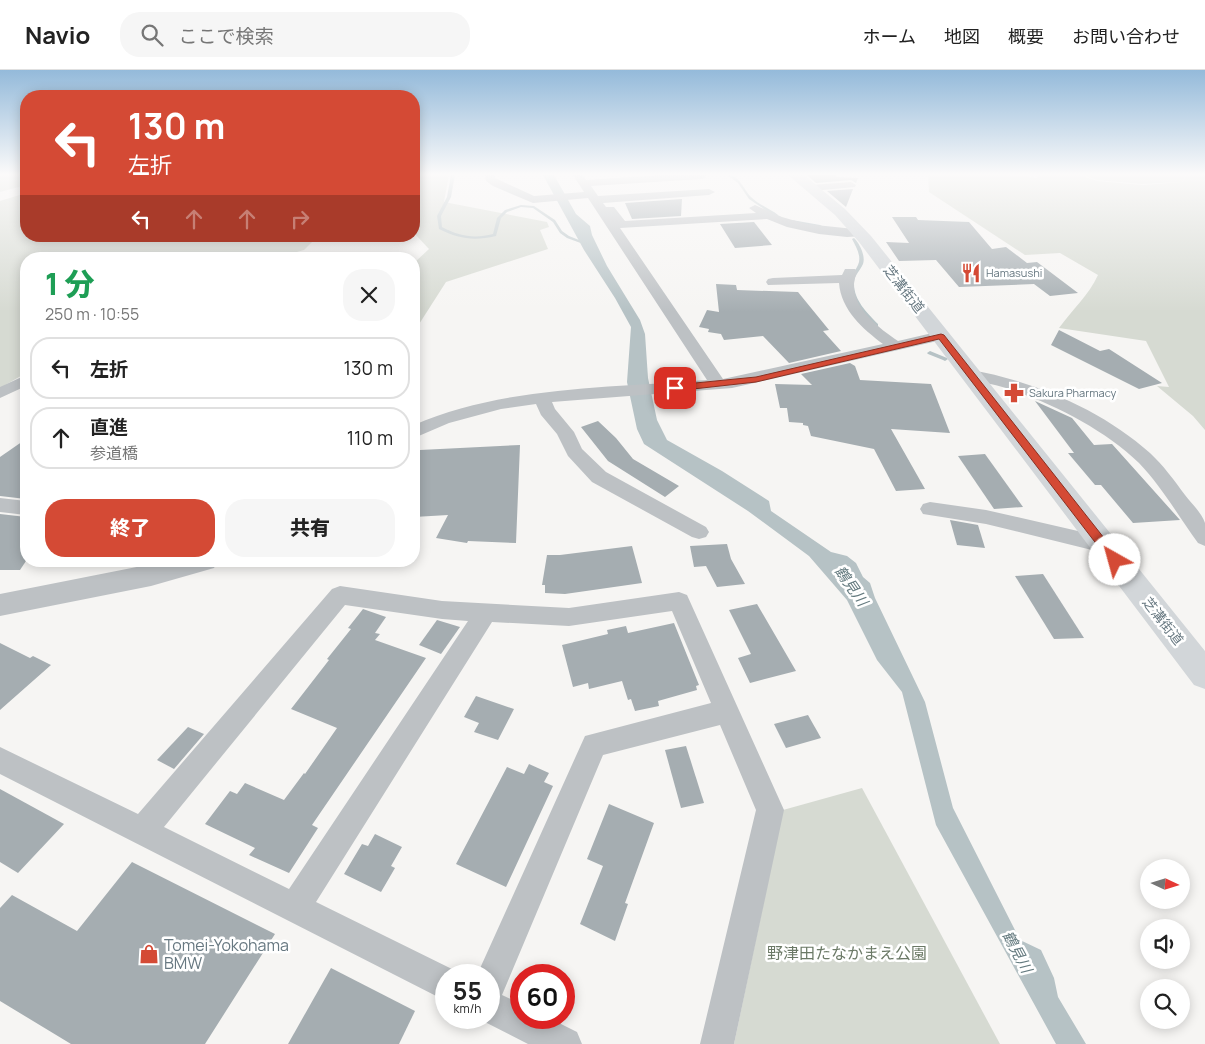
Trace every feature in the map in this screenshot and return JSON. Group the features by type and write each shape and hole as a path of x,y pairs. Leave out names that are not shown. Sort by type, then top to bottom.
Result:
{"main road":[{"name":"芝溝街道","path":"848,220 941,336 1205,675"}],"street":[{"path":"608,220 712,374 714,385"},
{"path":"618,220 622,225 695,220"},
{"path":"779,220 834,232 860,233"},
{"path":"773,282 847,275 847,294 858,313 869,327 896,347"},
{"path":"420,429 443,419 483,408 542,398 714,385 756,379 941,336"},
{"path":"971,375 1000,379 1038,394 1100,426 1123,441 1160,476 1205,538"},
{"path":"0,393 20,383"},
{"path":"542,398 547,411 565,432 574,452 599,477 699,532"},
{"path":"0,505 20,507"},
{"path":"930,508 986,517 1104,545"},
{"path":"0,605 151,576 183,567"},
{"path":"142,831 340,595 442,610 569,617 679,601 770,810 717,1044"},
{"path":"294,908 486,613"},
{"path":"499,964 594,745 727,711"},
{"path":"0,760 435,978"},
{"path":"500,1012 565,1044"}],"green space":[{"path":"0,220 20,220 20,242 312,242 304,250 297,252 20,252 20,376 0,388"},
{"path":"420,220 539,220 547,222 549,227 540,230 548,249 446,282 420,323 420,257 429,249 420,239"},
{"path":"972,220 1205,220 1205,430 1193,416 1157,386 1169,387 1146,341 1059,328 1085,296 1098,275 1060,253 1025,255"},
{"name":"野津田たなかまえ公園","path":"862,788 1000,1044 734,1044 783,810"}],"water":[{"name":"鶴見川","path":"568,220 584,220 590,226 592,235 607,266 640,320 645,334 648,378 657,420 667,440 722,471 769,501 771,511 831,552 847,556 856,563 863,577 870,583 875,598 925,702 953,808 1020,940 1041,950 1054,978 1058,997 1086,1044 1056,1044 936,825 902,692 877,660 847,600 809,556 748,511 644,444 637,429 627,382 631,327"}],"building":[{"path":"894,220 969,222 992,249 1006,247 1027,263 1037,262 1078,293 1050,296 1034,284 959,287 936,260 899,261 886,242 909,243"},
{"path":"754,222 772,245 735,248 720,224"},
{"path":"716,284 736,285 737,290 798,292 829,330 823,331 841,351 789,363 763,336 724,340 721,334 708,332 709,329 699,327 707,310 719,312"},
{"path":"1059,330 1100,351 1109,349 1162,383 1139,389 1051,345"},
{"path":"850,363 855,366 860,380 931,384 950,433 891,429 925,489 896,491 874,449 811,436 808,426 803,425 803,423 789,422 787,408 780,408 775,384 812,385 801,374"},
{"path":"1035,401 1072,418 1094,445 1112,444 1180,520 1133,523 1101,485 1095,485 1068,453 1074,453"},
{"path":"598,421 616,438 633,459 679,486 665,497 608,461 581,427"},
{"path":"20,443 20,498 0,496 0,457"},
{"path":"520,445 516,543 468,541 467,543 436,538 448,515 420,517 420,450"},
{"path":"985,454 1023,507 994,509 958,456"},
{"path":"0,514 20,516 20,567 22,567 20,570 0,570"},
{"path":"950,520 978,525 985,548 957,545"},
{"path":"727,544 731,559 745,584 717,587 706,566 694,567 690,546"},
{"path":"632,546 642,583 565,594 545,593 545,585 542,585 547,555"},
{"path":"1043,574 1084,638 1054,639 1015,576"},
{"path":"757,604 796,671 750,683 738,658 751,654 729,610"},
{"path":"363,609 386,617 375,633 380,634 375,640 426,658 312,825 318,828 289,873 249,855 255,848 205,824 230,791 237,794 245,783 284,800 305,774 337,728 291,709 329,660 327,659 351,629 348,628"},
{"path":"437,620 460,627 441,654 419,645"},
{"path":"674,623 699,685 696,686 697,690 658,701 659,706 635,711 631,699 628,700 622,681 589,689 588,683 573,687 562,645 608,634 607,630 626,626 628,633"},
{"path":"0,643 30,658 33,656 51,665 0,710"},
{"path":"476,696 514,709 498,740 474,732 479,723 464,717"},
{"path":"808,715 821,738 786,748 774,724"},
{"path":"188,727 204,734 174,769 157,760"},
{"path":"686,746 704,803 681,808 665,750"},
{"path":"529,764 549,773 544,782 553,786 506,887 456,864 507,767 524,774"},
{"path":"0,789 64,824 18,873 0,862"},
{"path":"609,804 654,823 625,903 628,904 615,941 580,924 603,866 587,859"},
{"path":"375,834 402,847 391,866 395,868 381,892 344,874 362,844 368,846"},
{"path":"132,862 275,934 205,1044 71,1044 0,1001 0,908 12,895 77,931"},
{"path":"331,968 415,1011 399,1044 288,1044"}],"waterway":[{"path":"439,220 440,228 467,238 495,235 498,220"},
{"path":"553,220 561,232 568,237 587,244"},
{"path":"792,221 820,226"},
{"path":"854,239 862,257 860,267 853,278 854,296 868,317 876,325"},
{"path":"930,353 945,359"}],"place":[{"name":"Hamasushi","path":"971,273"},
{"name":"Sakura Pharmacy","path":"1014,393"},
{"name":"Tomei-Yokohama BMW","path":"149,954"}],"route":[{"path":"675,388 718,385 756,379 941,336 1115,560"}]}
